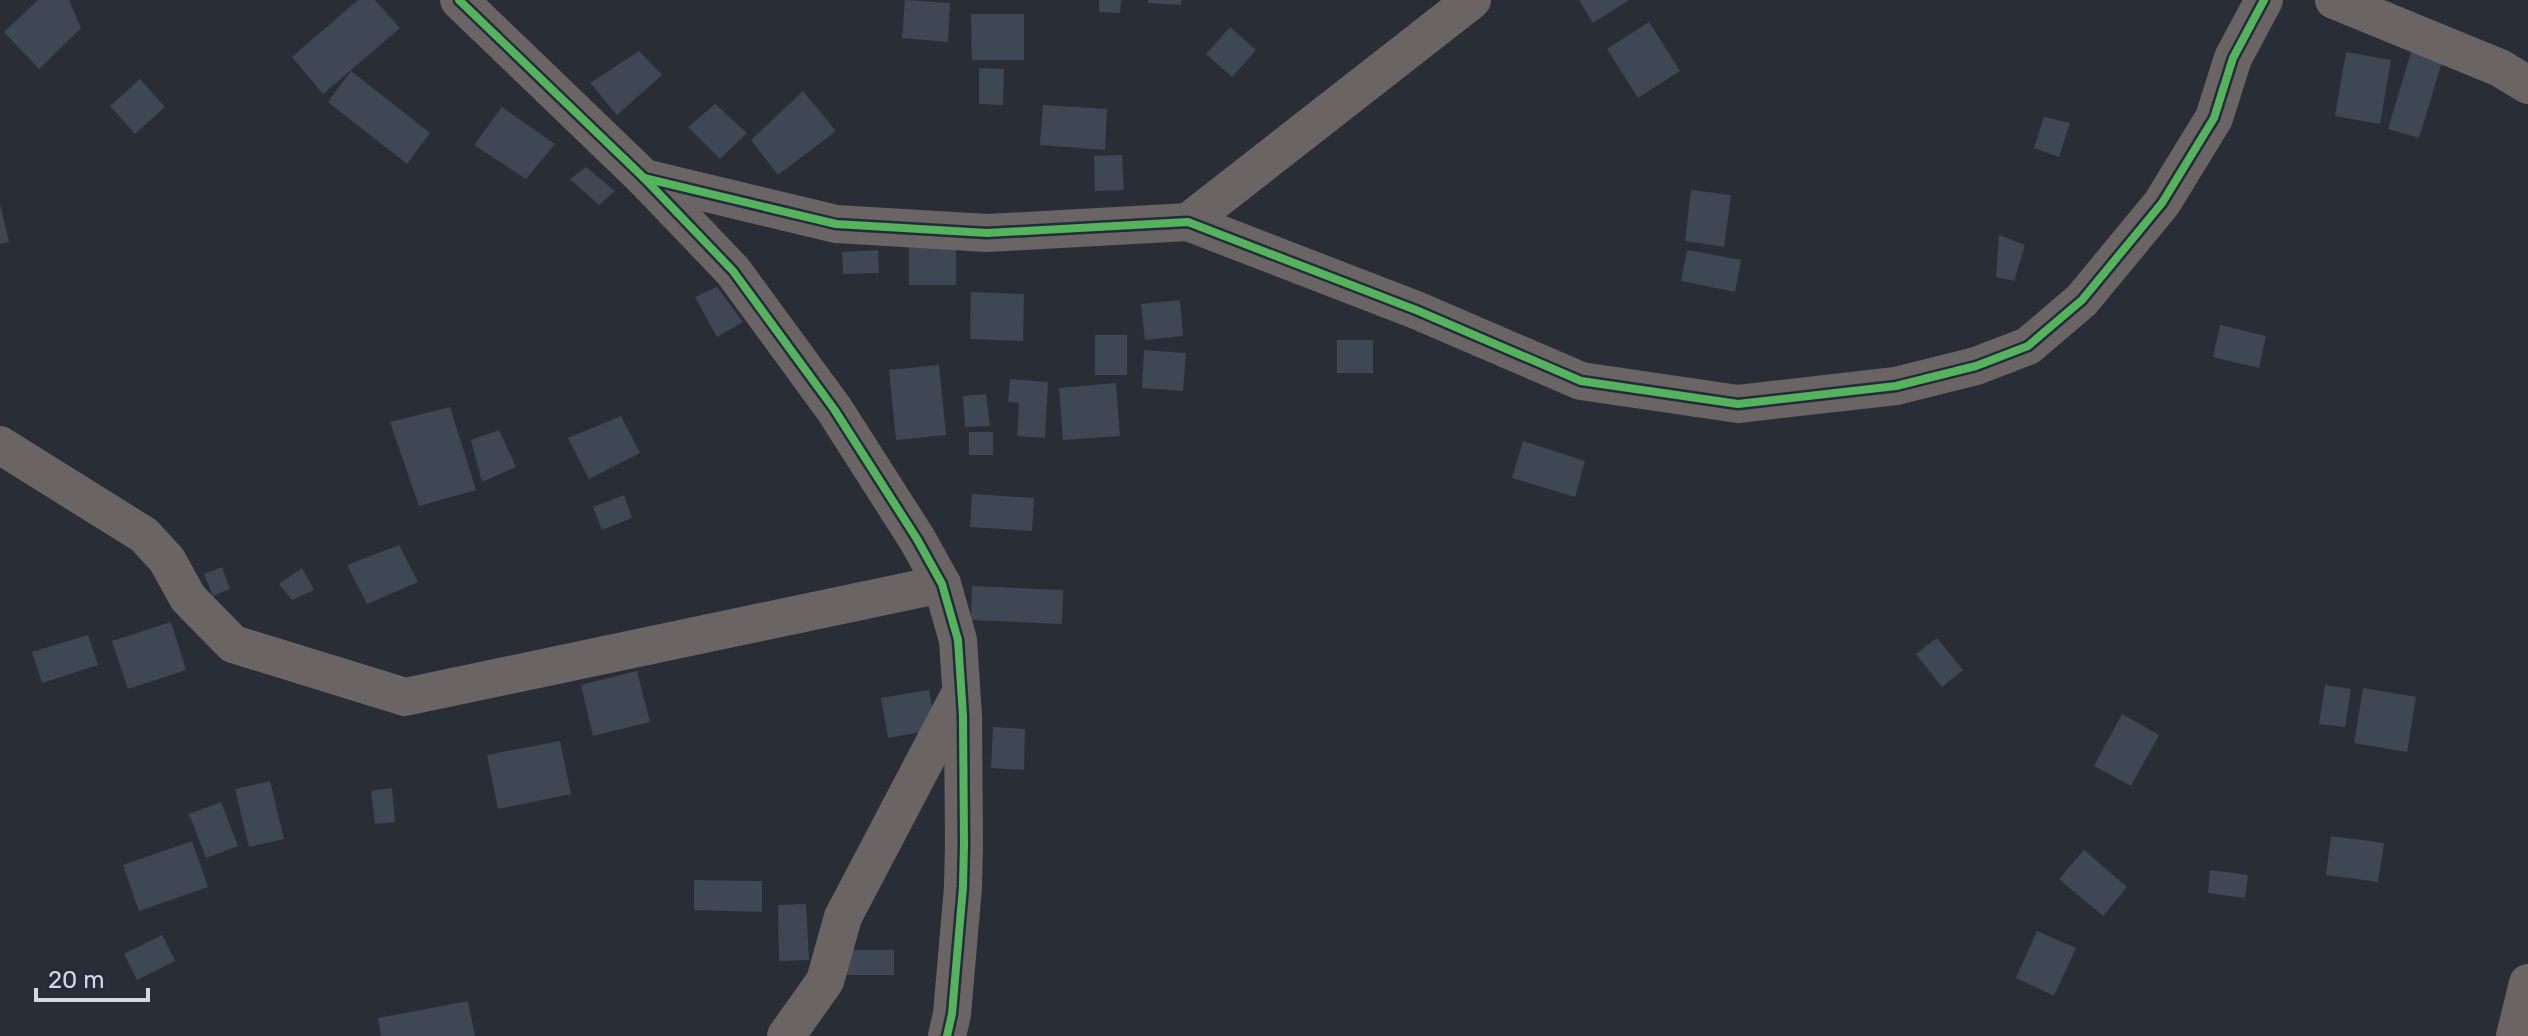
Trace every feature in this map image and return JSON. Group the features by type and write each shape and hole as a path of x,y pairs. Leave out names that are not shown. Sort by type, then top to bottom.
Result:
{"street":[{"path":"459,0 644,178 733,271 834,409 942,584 958,640 961,691 963,887 952,1014 947,1036"},
{"path":"1188,222 1472,0"},
{"path":"644,178 836,224 987,233 1188,222 1401,304 1581,381 1738,404 1896,386 1976,366 2028,346 2082,300 2162,203 2214,118 2233,58 2264,0"},
{"path":"2334,0 2500,68 2528,85"},
{"path":"0,445 144,535 167,560 188,598 233,644 405,697 942,584"},
{"path":"786,1036 825,981 843,917 961,691"},
{"path":"2515,1036 2528,983"}],"building":[{"path":"38,0 69,0 81,28 39,69 4,32"},
{"path":"358,0 375,0 400,28 323,94 292,57"},
{"path":"905,0 950,3 948,42 902,38"},
{"path":"1099,0 1121,0 1120,13 1099,12"},
{"path":"1148,0 1181,0 1181,5 1148,3"},
{"path":"1579,0 1629,0 1593,23"},
{"path":"971,14 1024,14 1024,60 972,60"},
{"path":"1649,22 1680,71 1638,98 1607,49"},
{"path":"1230,27 1256,50 1232,77 1206,54"},
{"path":"639,51 662,75 617,115 590,83"},
{"path":"2346,52 2391,60 2380,124 2335,116"},
{"path":"2411,52 2442,62 2419,138 2388,129"},
{"path":"979,68 1004,69 1003,105 979,104"},
{"path":"351,71 430,133 407,164 328,102"},
{"path":"140,79 165,107 135,134 110,106"},
{"path":"803,91 836,131 778,175 751,140"},
{"path":"715,104 747,133 720,159 688,127"},
{"path":"1043,105 1107,109 1105,150 1040,145"},
{"path":"502,107 555,144 526,179 474,145"},
{"path":"2044,117 2070,123 2059,157 2034,148"},
{"path":"1122,155 1124,190 1095,191 1094,156"},
{"path":"586,167 615,191 599,205 570,179"},
{"path":"1691,190 1731,195 1724,247 1685,241"},
{"path":"0,204 9,242 0,244"},
{"path":"1999,235 2025,245 2014,281 1996,277"},
{"path":"909,244 956,245 956,285 909,285"},
{"path":"878,250 879,273 843,274 842,252"},
{"path":"1687,250 1741,260 1735,292 1681,281"},
{"path":"717,287 743,322 717,337 695,297"},
{"path":"971,292 1024,294 1023,341 970,339"},
{"path":"1180,300 1183,336 1145,340 1141,304"},
{"path":"2220,325 2266,336 2259,368 2213,357"},
{"path":"1095,335 1127,335 1127,375 1095,375"},
{"path":"1337,340 1373,340 1373,373 1337,373"},
{"path":"1144,350 1186,353 1183,391 1142,388"},
{"path":"939,365 946,435 896,440 889,370"},
{"path":"1010,379 1048,382 1045,438 1017,436 1019,403 1008,402"},
{"path":"1116,383 1120,436 1063,440 1059,388"},
{"path":"986,394 990,426 965,427 963,396"},
{"path":"450,407 476,490 419,506 390,422"},
{"path":"621,416 640,453 589,479 568,438"},
{"path":"499,430 516,467 482,482 471,440"},
{"path":"969,432 993,432 993,455 969,455"},
{"path":"1523,441 1585,461 1575,497 1512,478"},
{"path":"972,494 1034,498 1032,531 970,527"},
{"path":"624,495 632,518 602,530 593,507"},
{"path":"399,545 418,582 367,604 347,565"},
{"path":"222,567 230,589 213,596 204,574"},
{"path":"302,568 314,590 292,600 279,584"},
{"path":"972,586 1063,590 1062,624 971,620"},
{"path":"171,622 186,670 128,689 112,641"},
{"path":"88,635 98,665 42,683 32,652"},
{"path":"1937,638 1963,670 1942,687 1916,654"},
{"path":"637,671 650,722 593,736 581,685"},
{"path":"2325,685 2351,689 2345,727 2319,724"},
{"path":"2363,688 2416,697 2407,752 2354,743"},
{"path":"929,690 936,729 888,738 881,698"},
{"path":"2122,714 2159,735 2131,786 2094,766"},
{"path":"993,727 1025,729 1024,770 991,768"},
{"path":"560,741 571,794 498,809 487,755"},
{"path":"270,781 284,839 249,847 235,789"},
{"path":"392,788 395,822 375,824 371,791"},
{"path":"221,802 238,846 206,858 189,814"},
{"path":"2331,836 2384,843 2378,882 2326,875"},
{"path":"192,841 208,887 139,911 123,865"},
{"path":"2084,850 2127,887 2103,916 2059,879"},
{"path":"2210,870 2248,875 2245,898 2208,893"},
{"path":"694,880 762,881 762,912 694,910"},
{"path":"806,904 809,960 779,961 778,905"},
{"path":"2037,931 2076,948 2054,996 2016,978"},
{"path":"162,935 175,961 137,980 124,954"},
{"path":"847,950 894,950 894,975 847,975"},
{"path":"468,1001 475,1036 381,1036 378,1018"}],"cycle path":[{"path":"459,0 644,178 733,271 834,409 942,584 958,640 963,716 963,887 952,1014 947,1036"},
{"path":"644,178 836,224 987,233 1188,222 1416,310 1581,381 1738,404 1896,386 1976,366 2028,346 2082,300 2162,203 2214,118 2233,58 2264,0"}]}
